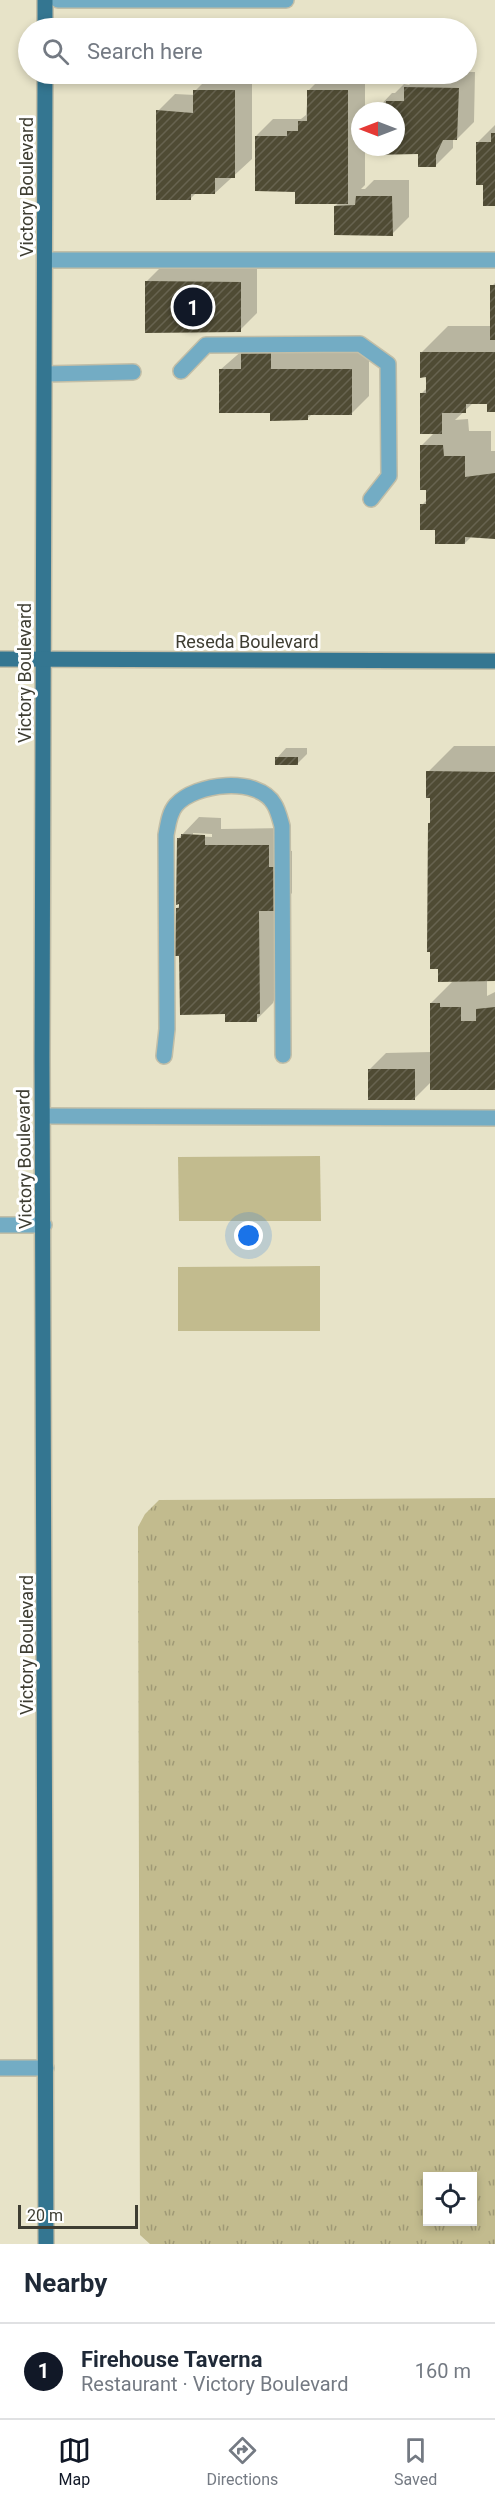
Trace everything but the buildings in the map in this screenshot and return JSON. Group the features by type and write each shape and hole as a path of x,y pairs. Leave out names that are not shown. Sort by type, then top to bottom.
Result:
{"main road":[{"path":"45,0 45,18"},
{"name":"Victory Boulevard","path":"45,84 43,1116 46,2244"},
{"name":"Reseda Boulevard","path":"0,659 495,660"}],"street":[{"path":"58,0 286,0"},
{"path":"46,260 495,260"},
{"path":"181,371 206,345 360,344 388,364 389,476 371,499"},
{"path":"45,374 133,372"},
{"path":"164,1056 167,1029 166,835 169,818 176,805 194,791 217,786 255,789 274,802 282,826 283,1055"},
{"path":"43,1116 495,1118"},
{"path":"0,1225 45,1225"},
{"path":"0,2068 46,2068"}],"green space":[{"path":"320,1156 321,1221 179,1221 178,1157"},
{"path":"320,1266 320,1331 178,1331 178,1267"},
{"path":"495,1498 495,2244 150,2244 140,2235 138,1527 145,1514 159,1500"}],"place":[{"name":"Firehouse Taverna","path":"193,307"}]}
